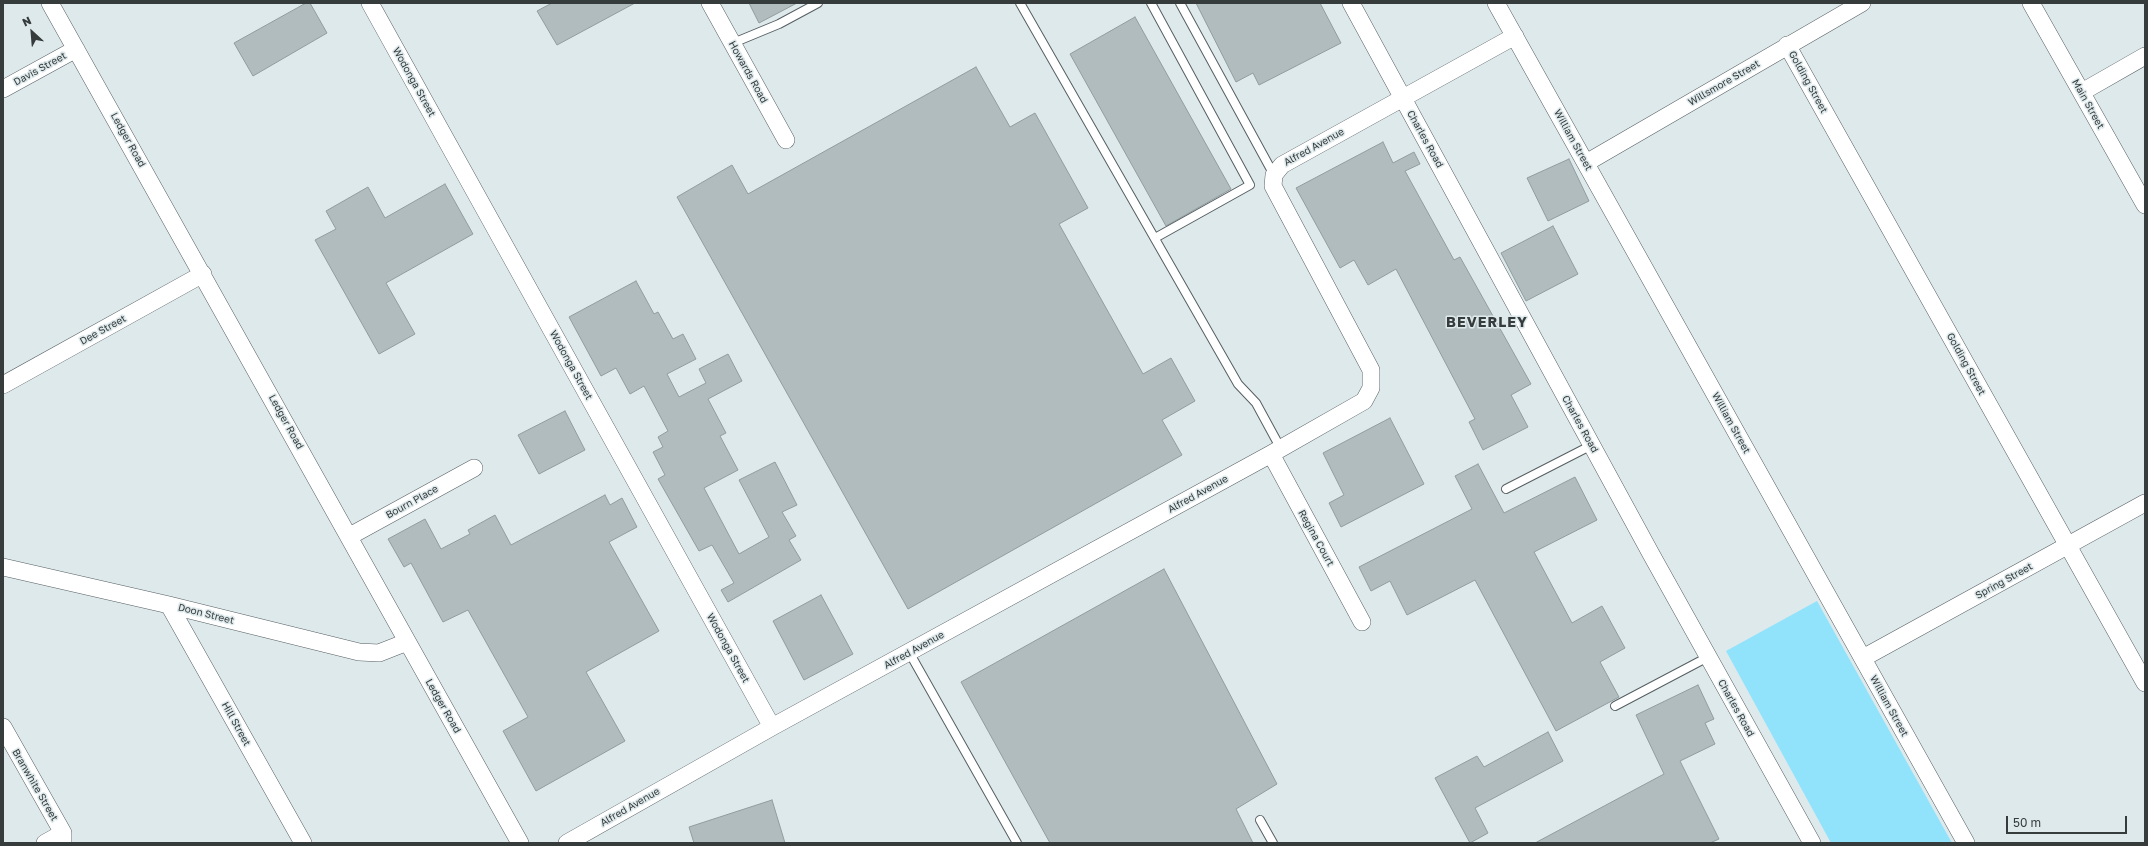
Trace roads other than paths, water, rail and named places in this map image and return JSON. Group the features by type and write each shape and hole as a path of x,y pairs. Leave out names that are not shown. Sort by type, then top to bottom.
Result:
{"street":[{"name":"Ledger Road","path":"50,3 350,536 407,642 520,843"},
{"name":"Wodonga Street","path":"370,3 772,727"},
{"name":"Howards Road","path":"710,3 786,140"},
{"name":"Charles Road","path":"1351,3 1708,657 1812,843"},
{"name":"William Street","path":"1496,3 1966,843"},
{"name":"Willsmore Street","path":"1586,163 1787,45 1862,3"},
{"name":"Main Street","path":"2031,3 2145,205"},
{"name":"Alfred Avenue","path":"566,843 772,727 1276,452 1364,400 1371,388 1371,370 1273,186 1274,175 1282,165 1515,36"},
{"name":"Golding Street","path":"1787,45 2145,683"},
{"name":"Davis Street","path":"3,89 76,49"},
{"path":"2082,92 2145,56"},
{"name":"Dee Street","path":"3,385 203,274"},
{"name":"Regina Court","path":"1276,452 1362,622"},
{"name":"Bourn Place","path":"350,536 474,468"},
{"name":"Spring Street","path":"1863,658 2145,503"},
{"name":"Doon Street","path":"3,567 169,605 359,652 379,653 407,642"},
{"name":"Hill Street","path":"169,605 303,843"},
{"name":"Branwhite Street","path":"3,727 63,838"},
{"path":"45,843 63,838"}],"lane":[{"path":"733,43 779,24 818,3"},
{"path":"1020,3 1238,384 1256,403 1276,452"},
{"path":"1151,3 1250,185 1154,238"},
{"path":"1180,3 1274,175"},
{"path":"1506,489 1592,445"},
{"path":"909,652 1017,843"},
{"path":"1615,706 1708,657"},
{"path":"1260,820 1273,843"}],"district":[{"name":"BEVERLEY","path":"1487,323"}]}
